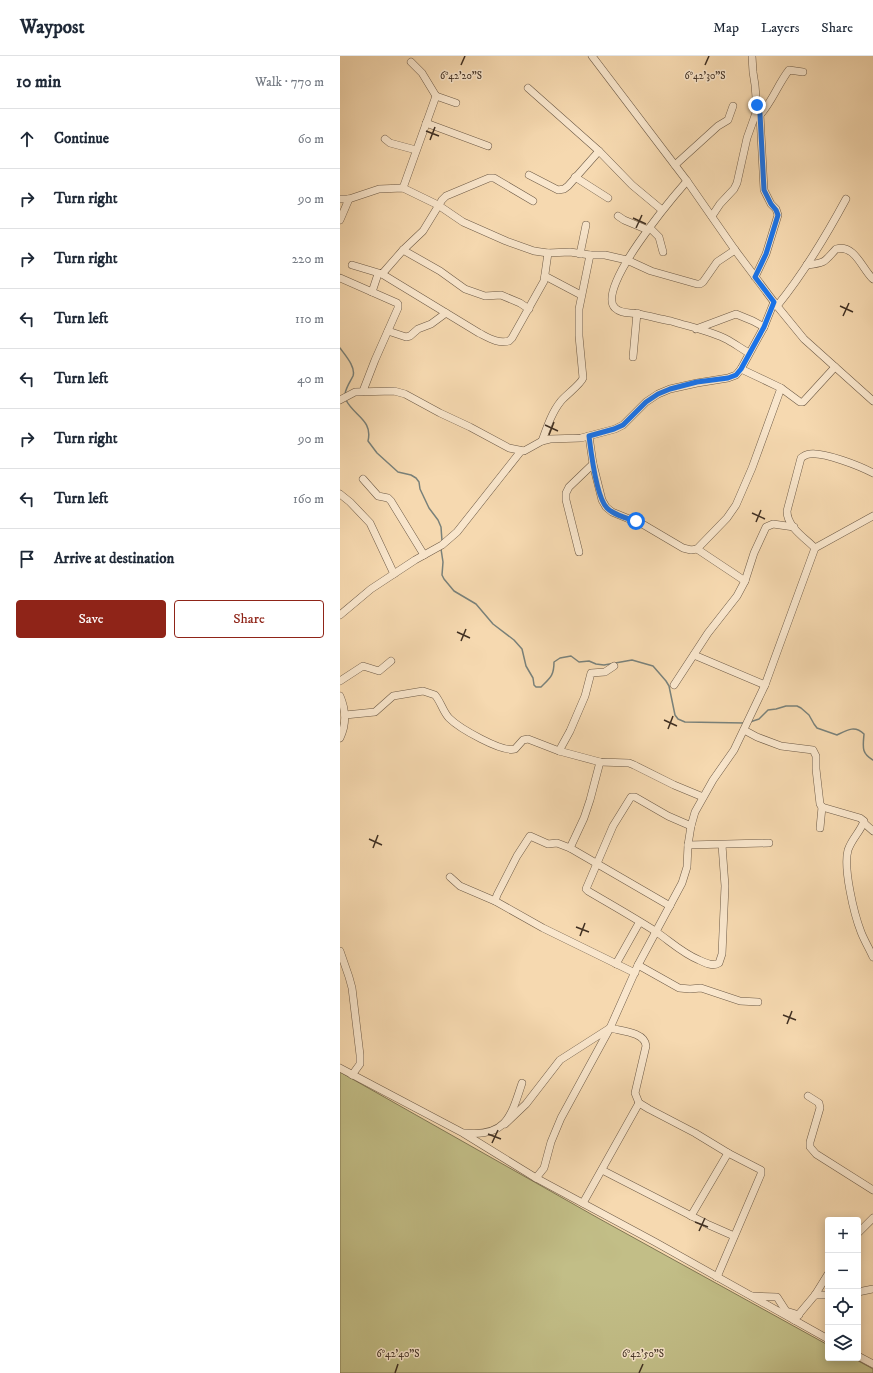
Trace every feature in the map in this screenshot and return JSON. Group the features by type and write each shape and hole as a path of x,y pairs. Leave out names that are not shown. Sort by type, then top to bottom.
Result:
{"street":[{"path":"592,56 687,181 735,250 776,304 804,338 873,401"},
{"path":"752,56 752,72 757,105 760,114 764,190 778,215 766,254 755,277"},
{"path":"411,62 422,73 436,96 456,103"},
{"path":"760,114 789,70 803,72"},
{"path":"528,88 598,151 632,185 662,210"},
{"path":"403,188 436,96"},
{"path":"712,216 720,204 734,189 737,183 747,138 757,105"},
{"path":"675,165 718,126 728,120 733,106"},
{"path":"426,123 488,146"},
{"path":"385,140 390,143 416,150"},
{"path":"529,176 558,190 564,189 598,151"},
{"path":"575,177 608,198"},
{"path":"372,292 380,274 423,231 446,196 489,178 494,178 533,201"},
{"path":"687,181 662,210 627,260 621,270 616,284 612,296 612,305 622,312 637,313 722,337 749,353"},
{"path":"340,199 349,199 379,189 403,188 481,231 534,251 548,253 570,252 590,255 605,255 627,260 651,271 700,284 717,262 735,250"},
{"path":"340,220 349,199"},
{"path":"340,400 355,392 363,391 394,391 406,394 509,448 521,451 524,451 542,441 550,439 581,438 614,429 623,425 646,402 658,394 670,389 697,382 728,378 736,375 741,369 776,304 788,293 808,265 846,199"},
{"path":"618,216 624,220 649,229 659,237 663,252"},
{"path":"580,254 586,225"},
{"path":"808,265 820,264 827,260 836,249 843,249 857,256 867,273 873,279"},
{"path":"403,250 440,271 465,289 485,296 501,296 520,303 529,309"},
{"path":"352,265 380,274 479,333 495,341 503,343 509,342 542,287 548,253"},
{"path":"542,441 554,412 560,402 582,382 579,309 590,255"},
{"path":"545,276 581,295"},
{"path":"340,278 398,304 398,308 363,391"},
{"path":"388,331 406,337 410,336 418,329 431,324 446,313"},
{"path":"633,357 637,313"},
{"path":"696,329 736,314 753,320 764,327"},
{"path":"741,369 781,388 800,402 803,402 835,367"},
{"path":"589,436 593,464 602,500 606,507 612,512 644,525 683,548 691,550 697,549 727,518 736,505 752,468 781,388"},
{"path":"340,615 371,589 442,545 457,532 521,451"},
{"path":"816,548 789,523 787,517 787,511 801,458 810,454 843,461 873,473"},
{"path":"579,552 566,500 566,493 569,487 593,464"},
{"path":"363,479 378,496 388,498 391,501 424,555"},
{"path":"340,494 370,523 394,574"},
{"path":"536,1178 544,1168 551,1142 561,1118 610,1028 638,965 670,906 685,874 691,826 702,797 734,750 752,713 816,548 873,516"},
{"path":"674,686 708,633 737,596 745,581 751,559 766,527 772,524 794,527"},
{"path":"697,549 745,581"},
{"path":"694,655 764,685"},
{"path":"340,681 361,667 365,666 379,671 391,661"},
{"path":"559,751 570,731 585,696 591,673 605,672 614,666"},
{"path":"346,715 375,712 393,696 423,691 434,695 445,714 458,726 485,741 508,750 513,750 524,739 528,739 559,751 600,762 629,763 702,797"},
{"path":"340,696 346,715 344,730 340,738"},
{"path":"744,729 756,737 780,746 816,752 820,804 822,807 820,828"},
{"path":"570,848 586,812 600,762"},
{"path":"691,826 668,816 635,797 631,797 614,826 586,889 588,892 618,909 698,960 712,965 719,963 722,954 725,886 722,845"},
{"path":"822,807 863,819 864,823 873,831"},
{"path":"864,823 852,840 846,862 856,920 873,957"},
{"path":"495,901 507,875 529,836 532,836 548,844 557,843 570,848 670,906"},
{"path":"688,845 768,843"},
{"path":"450,877 460,886 495,901 543,928 635,973"},
{"path":"616,964 639,923"},
{"path":"340,952 352,988 360,1055 360,1064 352,1075"},
{"path":"638,965 679,988 701,988 740,1001 758,1002"},
{"path":"463,1133 475,1134 488,1132 501,1127 526,1104 560,1060 610,1028 639,1035 646,1042 644,1061 635,1093 639,1103 761,1170 761,1174 717,1277"},
{"path":"340,1068 463,1133 536,1178 717,1277 796,1317"},
{"path":"505,1124 517,1099 522,1083"},
{"path":"808,1096 819,1103 820,1108 810,1142 810,1147 816,1154 873,1190"},
{"path":"583,1203 639,1103"},
{"path":"690,1216 728,1153"},
{"path":"602,1170 690,1216 734,1236"},
{"path":"861,1230 873,1218"},
{"path":"796,1317 825,1278"},
{"path":"861,1291 873,1288"},
{"path":"814,1295 825,1295"},
{"path":"752,1296 777,1297 786,1311 825,1338"},
{"path":"861,1358 873,1364"}],"shaded area":[{"path":"340,1072 598,1218 825,1343 825,1361 858,1361 873,1369 873,1373 340,1373"}],"waterway":[{"path":"340,348 350,361 354,372 345,394"},
{"path":"346,400 368,428 368,441 377,453 398,472 411,475 419,482 420,489 429,508 438,520 441,527 442,541"},
{"path":"441,549 443,562 442,575 444,579 454,591 476,604 493,624 514,640 522,649 526,666 536,687 541,687 549,679 553,671 554,662 560,658 571,656 579,662 589,661 604,665 632,660 653,666 666,681 669,686 675,715 678,719 685,722 745,723"},
{"path":"750,722 759,719 768,710 786,706 797,706 809,715 817,728 837,735 851,729 861,731 864,734 863,746 866,755 873,760"}],"route":[{"path":"636,521 612,512 606,507 602,500 593,464 589,436 623,425 646,402 658,394 670,389 697,382 728,378 736,375 741,369 764,327 774,302 755,277 766,254 778,215 778,212 771,204 764,190 760,114 757,105"}]}
